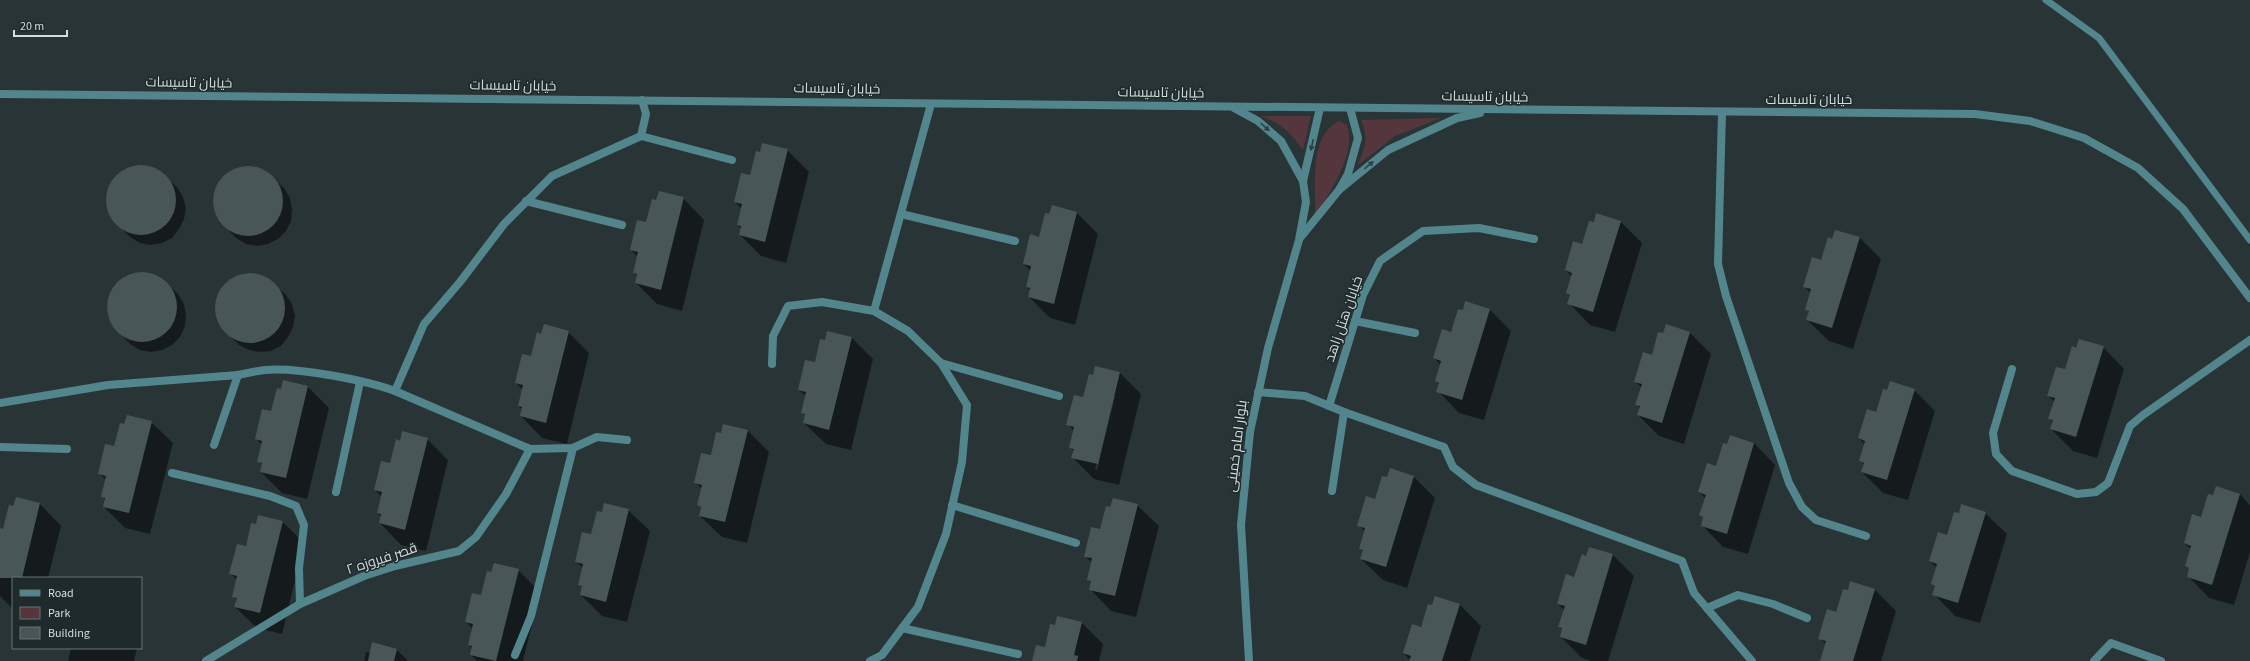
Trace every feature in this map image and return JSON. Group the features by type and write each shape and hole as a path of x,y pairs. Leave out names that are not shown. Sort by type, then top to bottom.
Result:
{"street":[{"name":"خیابان تاسیسات","path":"0,94 1722,113 1975,114 2030,121 2084,138 2138,168 2183,209 2250,298"},
{"path":"640,136 646,114 642,100"},
{"path":"874,312 931,104"},
{"path":"1231,107 1258,121 1281,141 1303,181"},
{"path":"1303,181 1320,108"},
{"path":"1298,240 1338,190 1348,174 1358,138 1350,108"},
{"path":"1338,190 1388,150 1457,118 1493,110"},
{"path":"1722,113 1718,264 1729,304 1789,483 1802,507 1816,520 1866,536"},
{"path":"395,391 424,324 460,282 504,224 552,176 640,136 732,160"},
{"name":"بلوار امام خمینی","path":"1248,661 1241,525 1250,432 1258,392 1298,240 1306,202 1303,181"},
{"path":"526,201 622,225"},
{"path":"901,214 1015,241"},
{"name":"خیابان هتل زاهد","path":"1329,406 1364,295 1380,261 1423,230 1479,228 1534,239"},
{"path":"772,364 773,336 788,306 822,302 874,312 908,330 941,363 967,405 962,462 946,534 918,607 882,655 870,661"},
{"path":"1355,321 1415,333"},
{"path":"2012,368 1993,433 1996,454 2012,471 2077,494 2096,492 2108,483 2130,426 2143,414 2250,340"},
{"path":"941,363 1059,396"},
{"path":"0,403 108,385 238,375 266,370 294,370 360,382 395,391 530,449 573,448 597,437 627,440"},
{"path":"214,445 238,375"},
{"path":"336,492 360,382"},
{"path":"1258,392 1305,396 1344,412 1444,446 1453,467 1476,486 1682,561 1694,593 1752,661"},
{"path":"1332,491 1344,412"},
{"path":"0,447 67,449"},
{"path":"515,655 531,616 573,448"},
{"name":"قصر فیروزه ۲","path":"206,661 300,604 364,576 395,566 459,551 476,537 498,507 530,449"},
{"path":"172,473 270,496 296,506 304,525 299,568 300,604"},
{"path":"952,505 1076,543"},
{"path":"1707,608 1738,595 1773,604 1807,618"},
{"path":"902,628 1018,654"},
{"path":"2094,661 2111,643 2161,661"}],"lane":[{"path":"2046,0 2099,38 2250,240"}],"green space":[{"path":"1260,116 1311,116 1303,150 1280,125"},
{"path":"1441,118 1395,136 1358,165 1363,153 1365,142 1365,132 1361,120"},
{"path":"1339,121 1347,125 1349,137 1348,149 1340,173 1315,218 1315,178 1318,151 1322,139 1329,129"}],"building":[{"path":"762,143 788,149 765,242 739,235 741,226 737,225 742,204 734,202 741,173 750,175 756,151 760,152"},
{"path":"134,165 148,165 161,171 170,180 174,186 176,200 174,214 166,225 155,233 148,235 134,235 127,233 116,225 108,214 106,207 106,193 108,186 116,175 127,167"},
{"path":"241,166 255,166 268,172 277,181 281,187 283,201 281,215 273,226 262,234 255,236 241,236 234,234 223,226 215,215 213,208 213,194 215,187 223,176 234,168"},
{"path":"659,191 684,197 661,290 635,283 637,274 633,273 638,252 630,250 637,220 646,222 652,199 656,200"},
{"path":"1052,205 1077,212 1054,304 1028,297 1030,288 1026,287 1031,266 1023,264 1030,234 1039,237 1045,213 1049,214"},
{"path":"1596,213 1621,221 1593,312 1567,304 1570,295 1566,293 1572,273 1565,270 1573,241 1582,244 1589,221 1594,222"},
{"path":"1835,230 1860,237 1832,328 1806,320 1809,311 1805,310 1811,289 1803,287 1812,257 1821,260 1828,237 1832,239"},
{"path":"135,272 149,272 162,278 171,287 175,293 177,307 175,321 167,332 156,340 149,342 135,342 128,340 117,332 109,321 107,314 107,300 109,293 117,282 128,274"},
{"path":"243,273 257,273 270,279 279,288 283,294 285,308 283,322 275,333 264,341 257,343 243,343 236,341 225,333 217,322 215,315 215,301 217,294 225,283 236,275"},
{"path":"1465,301 1490,309 1462,400 1436,392 1439,383 1435,381 1441,361 1433,358 1442,329 1451,332 1458,309 1463,310"},
{"path":"544,324 569,331 546,423 520,416 522,407 518,406 523,385 515,383 522,354 531,356 537,332 541,334"},
{"path":"1666,324 1690,332 1662,423 1637,415 1640,406 1635,405 1642,384 1634,382 1643,352 1652,355 1658,332 1663,333"},
{"path":"827,331 852,337 829,430 803,423 805,414 801,413 806,392 798,390 805,360 815,362 820,339 825,340"},
{"path":"2079,339 2104,346 2076,437 2050,429 2053,420 2048,419 2055,398 2047,396 2056,367 2065,369 2072,346 2076,348"},
{"path":"1095,366 1120,372 1098,464 1071,458 1074,449 1069,448 1074,427 1066,425 1074,395 1083,397 1089,374 1093,375"},
{"path":"283,380 308,386 286,478 260,472 262,463 257,462 262,441 255,439 262,409 271,411 277,388 281,389"},
{"path":"1890,381 1915,389 1887,480 1861,472 1864,463 1859,461 1865,441 1858,438 1867,409 1876,412 1883,389 1887,390"},
{"path":"127,415 152,421 129,513 103,507 105,498 101,497 106,476 98,474 105,444 114,446 120,423 124,424"},
{"path":"723,424 748,430 725,522 699,516 701,507 697,505 702,485 694,483 701,453 711,455 716,432 721,433"},
{"path":"402,431 428,438 405,530 379,523 381,514 377,513 382,492 374,490 381,461 390,463 396,439 400,441"},
{"path":"1730,435 1754,443 1727,534 1701,526 1703,517 1699,515 1706,495 1698,492 1707,463 1716,466 1723,443 1727,444"},
{"path":"1390,468 1414,476 1386,567 1360,559 1363,550 1359,549 1365,528 1357,526 1366,496 1375,499 1382,476 1387,477"},
{"path":"2216,486 2240,494 2212,585 2187,577 2189,568 2185,566 2191,546 2184,543 2192,514 2201,517 2208,494 2213,495"},
{"path":"16,497 40,503 22,577 0,578 0,528 3,529 9,505 13,506"},
{"path":"1113,498 1138,504 1115,596 1089,590 1091,581 1087,580 1092,558 1084,557 1091,527 1100,529 1106,506 1110,507"},
{"path":"604,503 629,509 606,602 580,595 582,586 578,585 583,564 575,562 582,532 591,534 597,511 602,512"},
{"path":"1961,504 1986,512 1958,603 1932,595 1935,586 1931,584 1937,564 1929,561 1938,532 1947,535 1954,512 1959,513"},
{"path":"258,515 283,521 260,613 234,607 237,598 232,597 237,576 229,574 237,544 246,546 251,523 256,524"},
{"path":"1589,547 1613,554 1586,645 1560,637 1562,628 1558,627 1565,606 1557,604 1566,574 1574,577 1582,554 1586,556"},
{"path":"494,563 519,569 496,661 470,655 472,646 468,645 473,624 465,622 472,593 481,595 487,571 491,572"},
{"path":"1850,581 1875,589 1853,661 1820,661 1826,641 1818,639 1827,609 1836,612 1843,589 1848,590"},
{"path":"1435,596 1460,604 1442,661 1409,661 1411,656 1403,653 1412,624 1421,627 1428,604 1432,605"},
{"path":"1057,616 1082,622 1074,655 1078,656 1077,661 1032,661 1036,645 1045,647 1050,624 1055,625"},
{"path":"372,642 397,649 394,661 368,661"}]}
